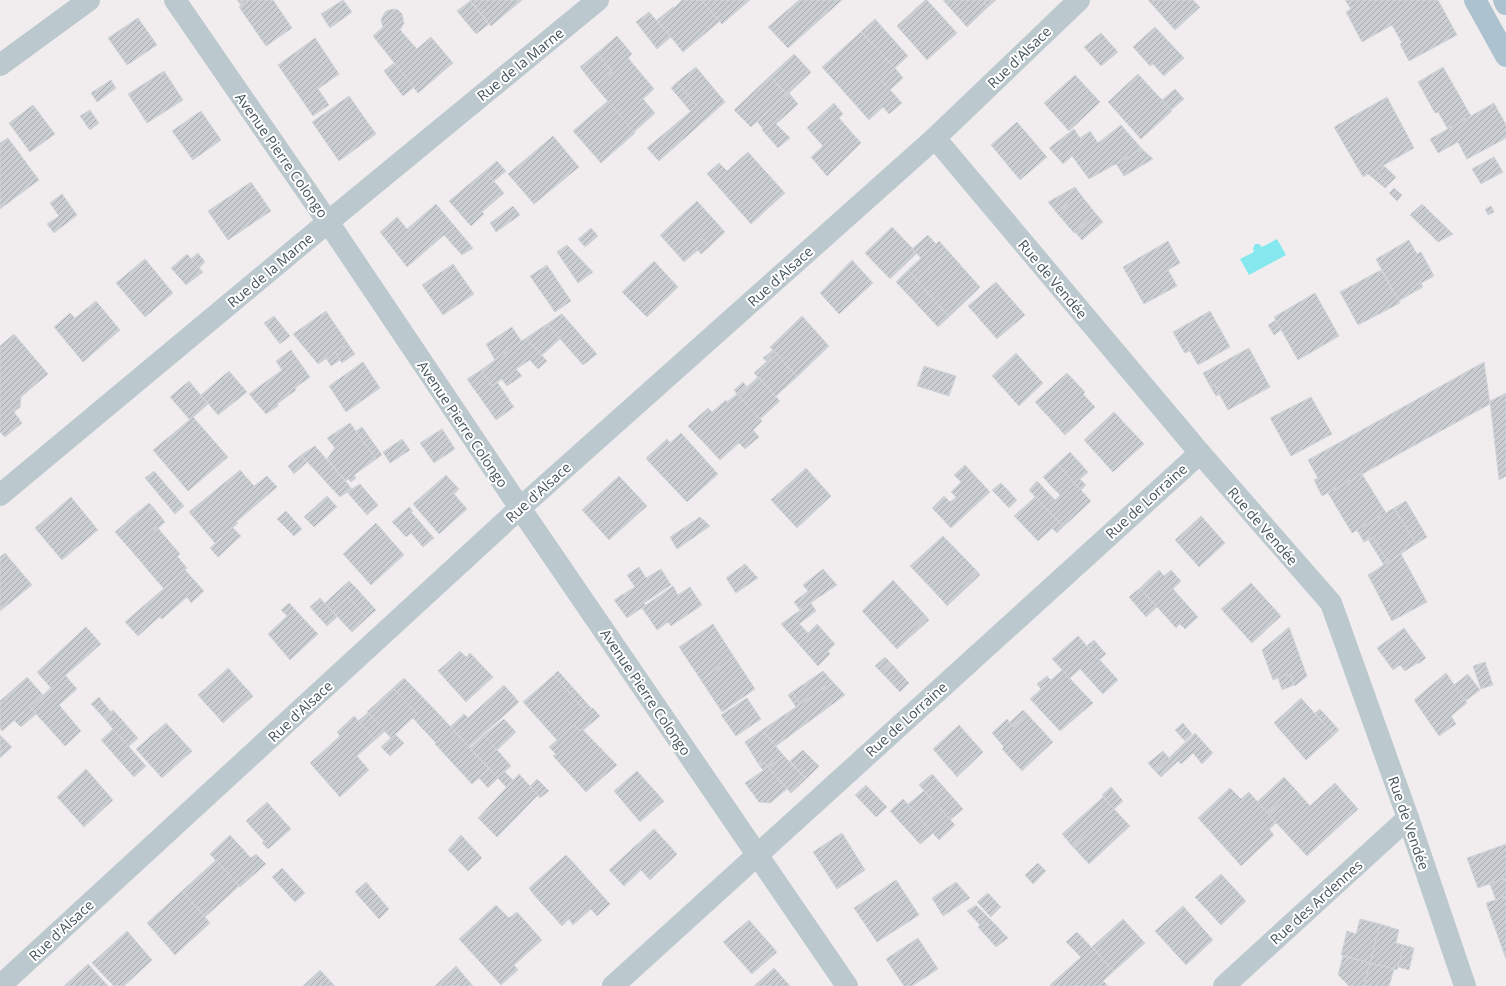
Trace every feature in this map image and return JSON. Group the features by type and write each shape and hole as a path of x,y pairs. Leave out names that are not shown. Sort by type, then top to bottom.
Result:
{"main road":[{"path":"1475,0 1506,56"},
{"path":"1504,0 1506,4"}],"street":[{"path":"0,65 89,0"},
{"name":"Avenue Pierre Colongo","path":"175,0 328,222 520,508 847,986"},
{"name":"Rue de la Marne","path":"0,495 598,0"},
{"name":"Rue d'Alsace","path":"0,986 520,508 934,138 1079,0"},
{"name":"Rue de Vendée","path":"934,138 1200,453 1331,603 1408,818 1465,986"},
{"name":"Rue de Lorraine","path":"613,986 1200,453"},
{"name":"Rue des Ardennes","path":"1224,986 1408,818"}],"water":[{"path":"1277,239 1286,255 1249,275 1240,259 1254,252 1253,248 1255,244 1259,244 1262,247"}],"building":[{"path":"237,0 248,0 241,5"},
{"path":"248,0 273,0 292,28 266,46 239,7"},
{"path":"343,0 352,12 330,28 321,14"},
{"path":"470,0 522,0 491,26"},
{"path":"682,0 701,0 720,21 683,52 657,20 673,7 674,8"},
{"path":"701,0 750,0 722,24"},
{"path":"799,0 842,0 788,48 768,27"},
{"path":"925,0 927,0 957,33 927,60 897,26"},
{"path":"943,0 987,0 984,3 988,7 967,27"},
{"path":"987,0 996,0 988,7 984,3"},
{"path":"1148,0 1193,0 1200,7 1175,30"},
{"path":"1345,0 1438,0 1457,35 1409,61 1400,44 1402,43 1392,25 1362,42 1346,12 1351,9"},
{"path":"470,1 489,24 476,34 457,11"},
{"path":"393,9 398,10 402,14 404,23 400,30 417,49 431,37 453,63 418,93 373,36 383,27 381,20 386,11"},
{"path":"649,12 671,37 657,49 636,22"},
{"path":"138,18 157,45 127,65 108,38"},
{"path":"875,19 908,56 895,68 861,32"},
{"path":"1155,27 1184,58 1164,76 1153,64 1150,66 1133,47"},
{"path":"861,32 895,68 881,80 902,103 889,114 883,107 869,120 822,67"},
{"path":"1101,33 1118,52 1101,66 1084,47"},
{"path":"617,36 632,54 628,58 654,89 643,99 649,106 627,124 595,86 612,72 597,53"},
{"path":"315,38 339,74 318,89 329,105 313,116 278,65"},
{"path":"597,53 612,72 595,86 580,67"},
{"path":"794,54 811,72 787,95 770,76"},
{"path":"394,63 414,87 403,96 384,71"},
{"path":"696,67 725,102 659,161 647,148 697,106 677,82"},
{"path":"1443,67 1471,116 1448,129 1438,112 1435,113 1418,82"},
{"path":"895,68 903,78 890,90 881,80"},
{"path":"164,71 183,100 147,123 128,94"},
{"path":"1138,74 1172,111 1141,139 1108,102"},
{"path":"1075,75 1100,102 1069,131 1044,103"},
{"path":"770,76 787,95 751,127 734,110"},
{"path":"111,80 116,88 97,102 91,93"},
{"path":"677,82 697,106 691,112 671,88"},
{"path":"1175,89 1184,99 1171,110 1162,100"},
{"path":"789,93 798,104 776,124 790,138 778,148 762,130 763,129 757,121"},
{"path":"349,96 376,134 339,161 312,122"},
{"path":"1387,97 1414,148 1377,169 1381,179 1388,185 1385,188 1368,174 1363,177 1334,127"},
{"path":"608,101 635,133 601,163 573,131"},
{"path":"834,103 843,114 839,118 861,143 827,176 811,157 823,146 807,128"},
{"path":"1494,103 1506,125 1506,138 1467,159 1458,142 1438,153 1430,139"},
{"path":"33,105 55,134 30,152 9,123"},
{"path":"649,106 655,113 634,132 627,124"},
{"path":"90,110 99,123 90,130 80,116"},
{"path":"201,111 221,140 193,160 172,131"},
{"path":"1017,122 1047,157 1020,180 991,145"},
{"path":"1121,125 1142,149 1089,179 1072,156 1063,164 1049,148 1074,129 1080,138 1090,131 1098,143"},
{"path":"553,136 579,167 534,204 508,174"},
{"path":"8,138 39,180 0,209 0,143"},
{"path":"1142,149 1153,159 1124,176 1116,164"},
{"path":"748,152 785,193 751,224 707,174 719,163 727,171"},
{"path":"1494,157 1503,172 1481,184 1472,169"},
{"path":"497,161 506,171 494,181 485,171"},
{"path":"1383,165 1396,177 1388,185 1381,179 1377,169"},
{"path":"485,171 504,193 482,212 484,214 471,226 449,201"},
{"path":"251,182 271,211 228,240 208,211"},
{"path":"1075,187 1081,195 1057,213 1048,202"},
{"path":"1394,188 1402,195 1397,201 1389,193"},
{"path":"62,194 77,215 54,233 47,224 59,216 50,203"},
{"path":"1081,195 1096,214 1074,233 1057,213"},
{"path":"697,201 725,232 709,247 702,239 694,246 698,250 684,262 660,235"},
{"path":"436,204 473,248 462,255 444,235 407,267 380,232 397,217 407,229"},
{"path":"1422,204 1453,234 1438,242 1410,215"},
{"path":"513,206 520,215 496,232 490,223"},
{"path":"1491,206 1494,212 1488,215 1485,209"},
{"path":"1096,214 1103,222 1082,240 1075,232"},
{"path":"892,227 917,253 890,279 865,253"},
{"path":"591,228 598,236 585,247 578,239"},
{"path":"928,235 936,244 921,258 912,249"},
{"path":"702,239 709,247 701,254 694,246"},
{"path":"1409,240 1417,254 1421,252 1434,276 1412,288 1414,292 1399,301 1376,259"},
{"path":"939,241 948,251 916,279 908,270"},
{"path":"1168,241 1180,263 1168,270 1177,286 1144,304 1123,267"},
{"path":"567,245 593,272 578,283 557,252"},
{"path":"948,251 980,287 949,317 916,279"},
{"path":"198,253 205,262 199,268 191,259"},
{"path":"187,254 203,272 186,285 171,268"},
{"path":"145,259 173,293 145,317 116,283"},
{"path":"852,260 873,283 839,314 820,293"},
{"path":"654,261 678,287 647,317 622,292"},
{"path":"453,264 474,294 443,315 422,285"},
{"path":"547,265 571,301 555,312 530,276"},
{"path":"908,270 949,317 938,327 896,282"},
{"path":"1381,270 1400,303 1358,325 1340,292"},
{"path":"996,282 1025,315 997,339 968,306"},
{"path":"1421,283 1423,287 1414,292 1412,288"},
{"path":"1315,293 1339,336 1298,360 1274,317"},
{"path":"96,301 120,330 83,362 54,327 70,313 75,318"},
{"path":"326,311 348,344 318,364 293,334"},
{"path":"1210,311 1230,347 1198,365 1185,342 1180,345 1173,332"},
{"path":"562,314 597,354 583,365 547,324"},
{"path":"274,316 290,336 280,344 264,323"},
{"path":"802,316 829,346 797,377 770,347"},
{"path":"1276,320 1281,330 1274,335 1268,325"},
{"path":"547,324 560,339 542,355 526,338"},
{"path":"512,327 522,342 495,360 486,344"},
{"path":"14,334 48,374 21,397 20,407 14,412 22,423 5,437 0,432 0,346"},
{"path":"526,338 547,361 538,369 530,360 516,369 522,376 507,386 502,379 492,386 481,370"},
{"path":"1185,342 1190,351 1185,353 1180,345"},
{"path":"348,344 355,354 342,363 335,352"},
{"path":"1249,348 1270,387 1228,410 1214,384 1210,386 1203,373"},
{"path":"291,350 310,377 277,404 278,406 266,414 249,394 282,370 276,361"},
{"path":"773,350 776,353 767,362 763,358"},
{"path":"335,352 340,360 331,366 326,358"},
{"path":"776,353 797,377 776,396 754,373"},
{"path":"1016,353 1043,383 1019,406 992,376"},
{"path":"363,362 380,388 346,412 329,386"},
{"path":"1484,362 1490,404 1322,496 1314,480 1318,478 1308,460"},
{"path":"924,366 956,376 949,396 917,386"},
{"path":"481,370 492,386 497,382 514,407 496,420 467,379"},
{"path":"229,371 247,392 218,415 201,395"},
{"path":"1067,373 1085,392 1083,394 1095,407 1065,435 1035,402"},
{"path":"758,377 780,401 760,419 738,395"},
{"path":"189,381 208,404 190,420 170,397"},
{"path":"743,382 747,387 738,395 734,390"},
{"path":"1214,384 1220,394 1216,396 1210,386"},
{"path":"1506,393 1506,476 1499,480 1490,401"},
{"path":"737,394 762,421 753,430 759,437 745,449 739,443 720,460 688,426 708,408 712,412 726,400 727,402"},
{"path":"1311,397 1332,434 1291,456 1270,418"},
{"path":"1114,412 1144,444 1113,472 1084,440"},
{"path":"193,417 228,457 188,491 153,450"},
{"path":"350,423 376,459 354,475 356,478 351,482 348,479 346,481 327,459 335,448 327,438"},
{"path":"362,427 382,455 376,459 356,431"},
{"path":"442,429 455,449 434,463 420,443"},
{"path":"681,433 718,474 687,502 649,462"},
{"path":"402,439 410,450 390,463 383,452"},
{"path":"667,439 670,443 649,462 646,458"},
{"path":"315,446 352,489 340,497 301,455"},
{"path":"1070,452 1088,472 1080,479 1086,485 1081,490 1057,464"},
{"path":"301,455 307,462 294,474 288,466"},
{"path":"1057,464 1066,474 1052,487 1043,477"},
{"path":"965,465 990,492 951,528 932,508 944,496 950,502 956,497 951,492 961,482 954,475"},
{"path":"806,468 831,496 797,528 771,500"},
{"path":"240,470 254,486 267,476 277,487 236,522 238,523 215,543 189,512"},
{"path":"154,471 184,506 175,514 145,478"},
{"path":"1066,474 1091,501 1063,527 1029,490 1037,481 1055,500 1060,495 1052,487"},
{"path":"1362,474 1386,513 1352,533 1328,493"},
{"path":"446,475 459,489 454,494 467,509 439,534 413,504"},
{"path":"619,476 647,506 609,540 582,510"},
{"path":"1001,483 1017,500 1009,508 992,490"},
{"path":"360,484 378,505 367,515 347,492"},
{"path":"327,496 337,507 314,527 304,517"},
{"path":"71,497 98,530 62,560 35,528"},
{"path":"1035,497 1059,522 1038,541 1014,516"},
{"path":"1406,501 1427,537 1416,544 1394,508"},
{"path":"149,503 153,507 138,520 134,515"},
{"path":"153,507 165,522 130,549 115,532 134,515 138,520"},
{"path":"409,507 413,511 396,526 392,522"},
{"path":"1394,508 1416,544 1388,562 1373,537 1364,542 1357,530"},
{"path":"286,511 302,529 294,536 277,519"},
{"path":"411,512 434,538 423,547 411,533 406,537 396,526"},
{"path":"1201,516 1225,543 1199,567 1175,540"},
{"path":"700,517 710,526 677,549 670,537"},
{"path":"1059,522 1063,527 1057,533 1052,528"},
{"path":"376,523 404,555 371,585 343,554"},
{"path":"157,527 180,554 177,556 187,568 164,589 130,549"},
{"path":"233,528 241,536 218,557 210,548"},
{"path":"943,536 977,571 944,602 910,566"},
{"path":"1373,537 1388,562 1384,565 1368,539"},
{"path":"5,553 32,585 0,611 0,557"},
{"path":"1401,554 1427,602 1392,621 1368,575"},
{"path":"745,564 758,578 736,593 726,578"},
{"path":"639,567 646,578 661,569 671,585 644,603 646,605 627,618 614,600 635,587 627,575"},
{"path":"823,569 837,585 800,610 794,602 808,591 803,585"},
{"path":"185,570 204,591 191,603 187,597 162,619 159,617 138,636 125,622"},
{"path":"1159,570 1164,576 1171,570 1181,581 1173,589 1198,617 1185,629 1180,624 1176,628 1140,588"},
{"path":"977,571 980,575 947,606 944,602"},
{"path":"893,580 926,616 894,646 862,611"},
{"path":"349,581 357,589 332,611 325,603"},
{"path":"1251,583 1281,616 1252,643 1221,609"},
{"path":"673,586 678,595 690,587 702,605 671,626 668,622 657,630 642,608"},
{"path":"1140,588 1157,607 1146,617 1129,597"},
{"path":"357,589 376,610 367,618 348,597"},
{"path":"348,597 367,618 352,632 332,611"},
{"path":"320,598 337,617 327,626 310,607"},
{"path":"289,603 318,634 290,660 268,634 287,616 281,610"},
{"path":"811,603 816,611 799,624 792,616"},
{"path":"792,616 808,633 817,624 835,644 828,651 830,654 818,666 781,624"},
{"path":"926,616 929,620 897,649 894,646"},
{"path":"713,624 734,657 701,680 679,647"},
{"path":"86,627 101,644 51,688 37,672"},
{"path":"1289,627 1307,676 1295,686 1290,674 1273,680 1262,650"},
{"path":"1404,628 1426,658 1405,671 1400,665 1393,670 1377,648"},
{"path":"1078,636 1118,680 1103,694 1080,669 1070,678 1052,659"},
{"path":"1094,640 1106,654 1099,660 1087,646"},
{"path":"460,651 466,657 470,653 493,677 466,702 438,671"},
{"path":"734,657 755,689 722,712 701,680"},
{"path":"885,657 891,663 881,672 875,666"},
{"path":"1485,662 1493,685 1481,689 1473,666"},
{"path":"891,663 909,683 900,692 881,672"},
{"path":"228,668 253,696 223,723 198,695"},
{"path":"1062,670 1093,703 1060,731 1030,699"},
{"path":"558,671 592,709 587,713 554,675"},
{"path":"823,671 833,682 800,704 792,692"},
{"path":"1446,673 1467,703 1451,716 1456,724 1439,736 1414,700"},
{"path":"1290,674 1294,685 1282,690 1278,678"},
{"path":"1468,674 1480,690 1465,701 1454,685"},
{"path":"65,675 77,689 59,705 81,731 65,746 30,707"},
{"path":"554,675 587,713 557,740 523,702"},
{"path":"1047,676 1051,680 1041,689 1037,684"},
{"path":"27,677 43,695 2,731 0,728 0,701"},
{"path":"404,678 438,713 422,728 413,718 417,714 393,688"},
{"path":"833,682 845,695 776,746 762,730"},
{"path":"504,685 519,702 469,747 450,727 464,714 468,718"},
{"path":"393,688 417,714 391,738 367,712"},
{"path":"792,692 800,704 796,707 788,695"},
{"path":"99,697 111,712 104,718 91,704"},
{"path":"747,698 761,719 736,736 721,715"},
{"path":"1301,698 1334,735 1306,760 1274,723"},
{"path":"30,707 36,714 21,727 14,720"},
{"path":"593,708 600,716 581,732 574,725"},
{"path":"1320,709 1339,730 1334,735 1315,713"},
{"path":"113,710 138,738 128,747 104,718"},
{"path":"1023,710 1027,714 1013,727 1010,722"},
{"path":"368,713 385,731 375,740 358,721"},
{"path":"438,713 489,769 472,784 422,728"},
{"path":"1027,714 1053,742 1022,771 1002,749 1004,747 992,733 1007,719 1013,727"},
{"path":"354,716 375,740 357,756 369,770 340,797 310,763 340,736 337,732"},
{"path":"504,719 516,732 497,750 484,735"},
{"path":"166,723 192,751 162,778 136,749"},
{"path":"1183,723 1192,734 1185,741 1175,730"},
{"path":"574,725 581,732 583,730 617,765 586,792 553,756 556,754 549,747"},
{"path":"959,725 983,752 957,777 933,749"},
{"path":"113,729 146,766 134,777 101,740"},
{"path":"762,730 784,756 768,767 763,762 759,765 745,742"},
{"path":"1195,733 1213,753 1202,764 1193,753 1181,764 1178,761 1161,777 1155,771"},
{"path":"395,734 404,743 390,756 381,747"},
{"path":"0,735 12,747 0,758"},
{"path":"484,735 511,766 498,778 470,748"},
{"path":"803,750 819,766 806,779 790,761"},
{"path":"1163,751 1169,758 1155,771 1148,763"},
{"path":"784,756 806,779 791,793 768,767"},
{"path":"763,762 768,767 763,770 759,765"},
{"path":"768,767 787,789 770,803 759,802 745,783"},
{"path":"86,769 113,800 84,827 57,797"},
{"path":"489,769 498,778 488,788 479,778"},
{"path":"504,771 513,780 506,787 498,778"},
{"path":"637,771 664,801 640,822 614,791"},
{"path":"519,774 538,795 497,837 478,818"},
{"path":"932,774 963,809 950,820 919,785"},
{"path":"1284,777 1295,789 1268,814 1257,802"},
{"path":"537,779 549,791 540,798 530,786"},
{"path":"1335,783 1358,809 1307,856 1268,814 1295,789 1310,806"},
{"path":"866,785 887,807 876,817 855,795"},
{"path":"1111,787 1123,801 1114,809 1102,795"},
{"path":"1230,788 1241,799 1249,792 1276,823 1236,860 1198,818"},
{"path":"924,791 955,825 939,840 907,805"},
{"path":"1103,797 1114,809 1073,847 1062,834"},
{"path":"903,799 933,833 920,844 890,811"},
{"path":"267,802 291,829 268,849 262,843 264,841 246,821"},
{"path":"1114,809 1130,826 1089,864 1073,847"},
{"path":"654,829 677,854 650,880 641,870 624,886 609,870"},
{"path":"1269,829 1274,835 1241,866 1236,860"},
{"path":"842,833 865,870 837,889 813,852"},
{"path":"230,835 251,858 256,854 266,864 240,887 210,854"},
{"path":"461,835 482,858 468,871 448,850"},
{"path":"1506,844 1506,878 1478,888 1467,858"},
{"path":"566,855 572,861 534,895 529,888"},
{"path":"216,860 239,886 205,917 182,891"},
{"path":"572,861 610,904 597,916 591,909 573,925 569,919 562,926 534,895"},
{"path":"1038,863 1046,871 1033,884 1025,875"},
{"path":"282,868 305,893 295,902 272,877"},
{"path":"1221,874 1246,901 1221,925 1195,897"},
{"path":"1506,878 1506,896 1496,900 1490,884"},
{"path":"896,880 919,915 877,942 854,908"},
{"path":"366,882 389,909 379,919 355,892"},
{"path":"956,882 970,898 943,916 932,898"},
{"path":"182,891 210,923 175,955 147,923"},
{"path":"988,893 1001,907 991,917 977,902"},
{"path":"1506,896 1506,959 1486,903"},
{"path":"496,905 509,918 517,912 542,940 514,965 518,970 501,985 459,939"},
{"path":"976,905 1008,938 996,947 978,927 980,925 967,911"},
{"path":"1183,906 1213,940 1186,965 1155,931"},
{"path":"1123,919 1145,943 1114,971 1092,947"},
{"path":"1360,919 1380,924 1370,963 1341,955 1347,931 1356,934"},
{"path":"749,920 777,952 752,974 723,942"},
{"path":"1380,924 1399,930 1396,943 1404,945 1397,970 1370,963"},
{"path":"127,931 152,960 124,986 114,986 92,963"},
{"path":"1077,932 1114,971 1103,981 1108,986 1050,985 1081,957 1066,942"},
{"path":"918,938 938,969 912,986 904,986 886,959"},
{"path":"1404,945 1414,948 1409,970 1398,967"},
{"path":"1343,956 1370,963 1364,986 1349,986 1338,975"},
{"path":"1370,963 1394,969 1389,986 1364,986"},
{"path":"88,964 108,986 64,986"},
{"path":"456,966 473,986 435,986"},
{"path":"774,968 790,986 754,986"},
{"path":"320,970 335,986 303,986 317,973"}]}
